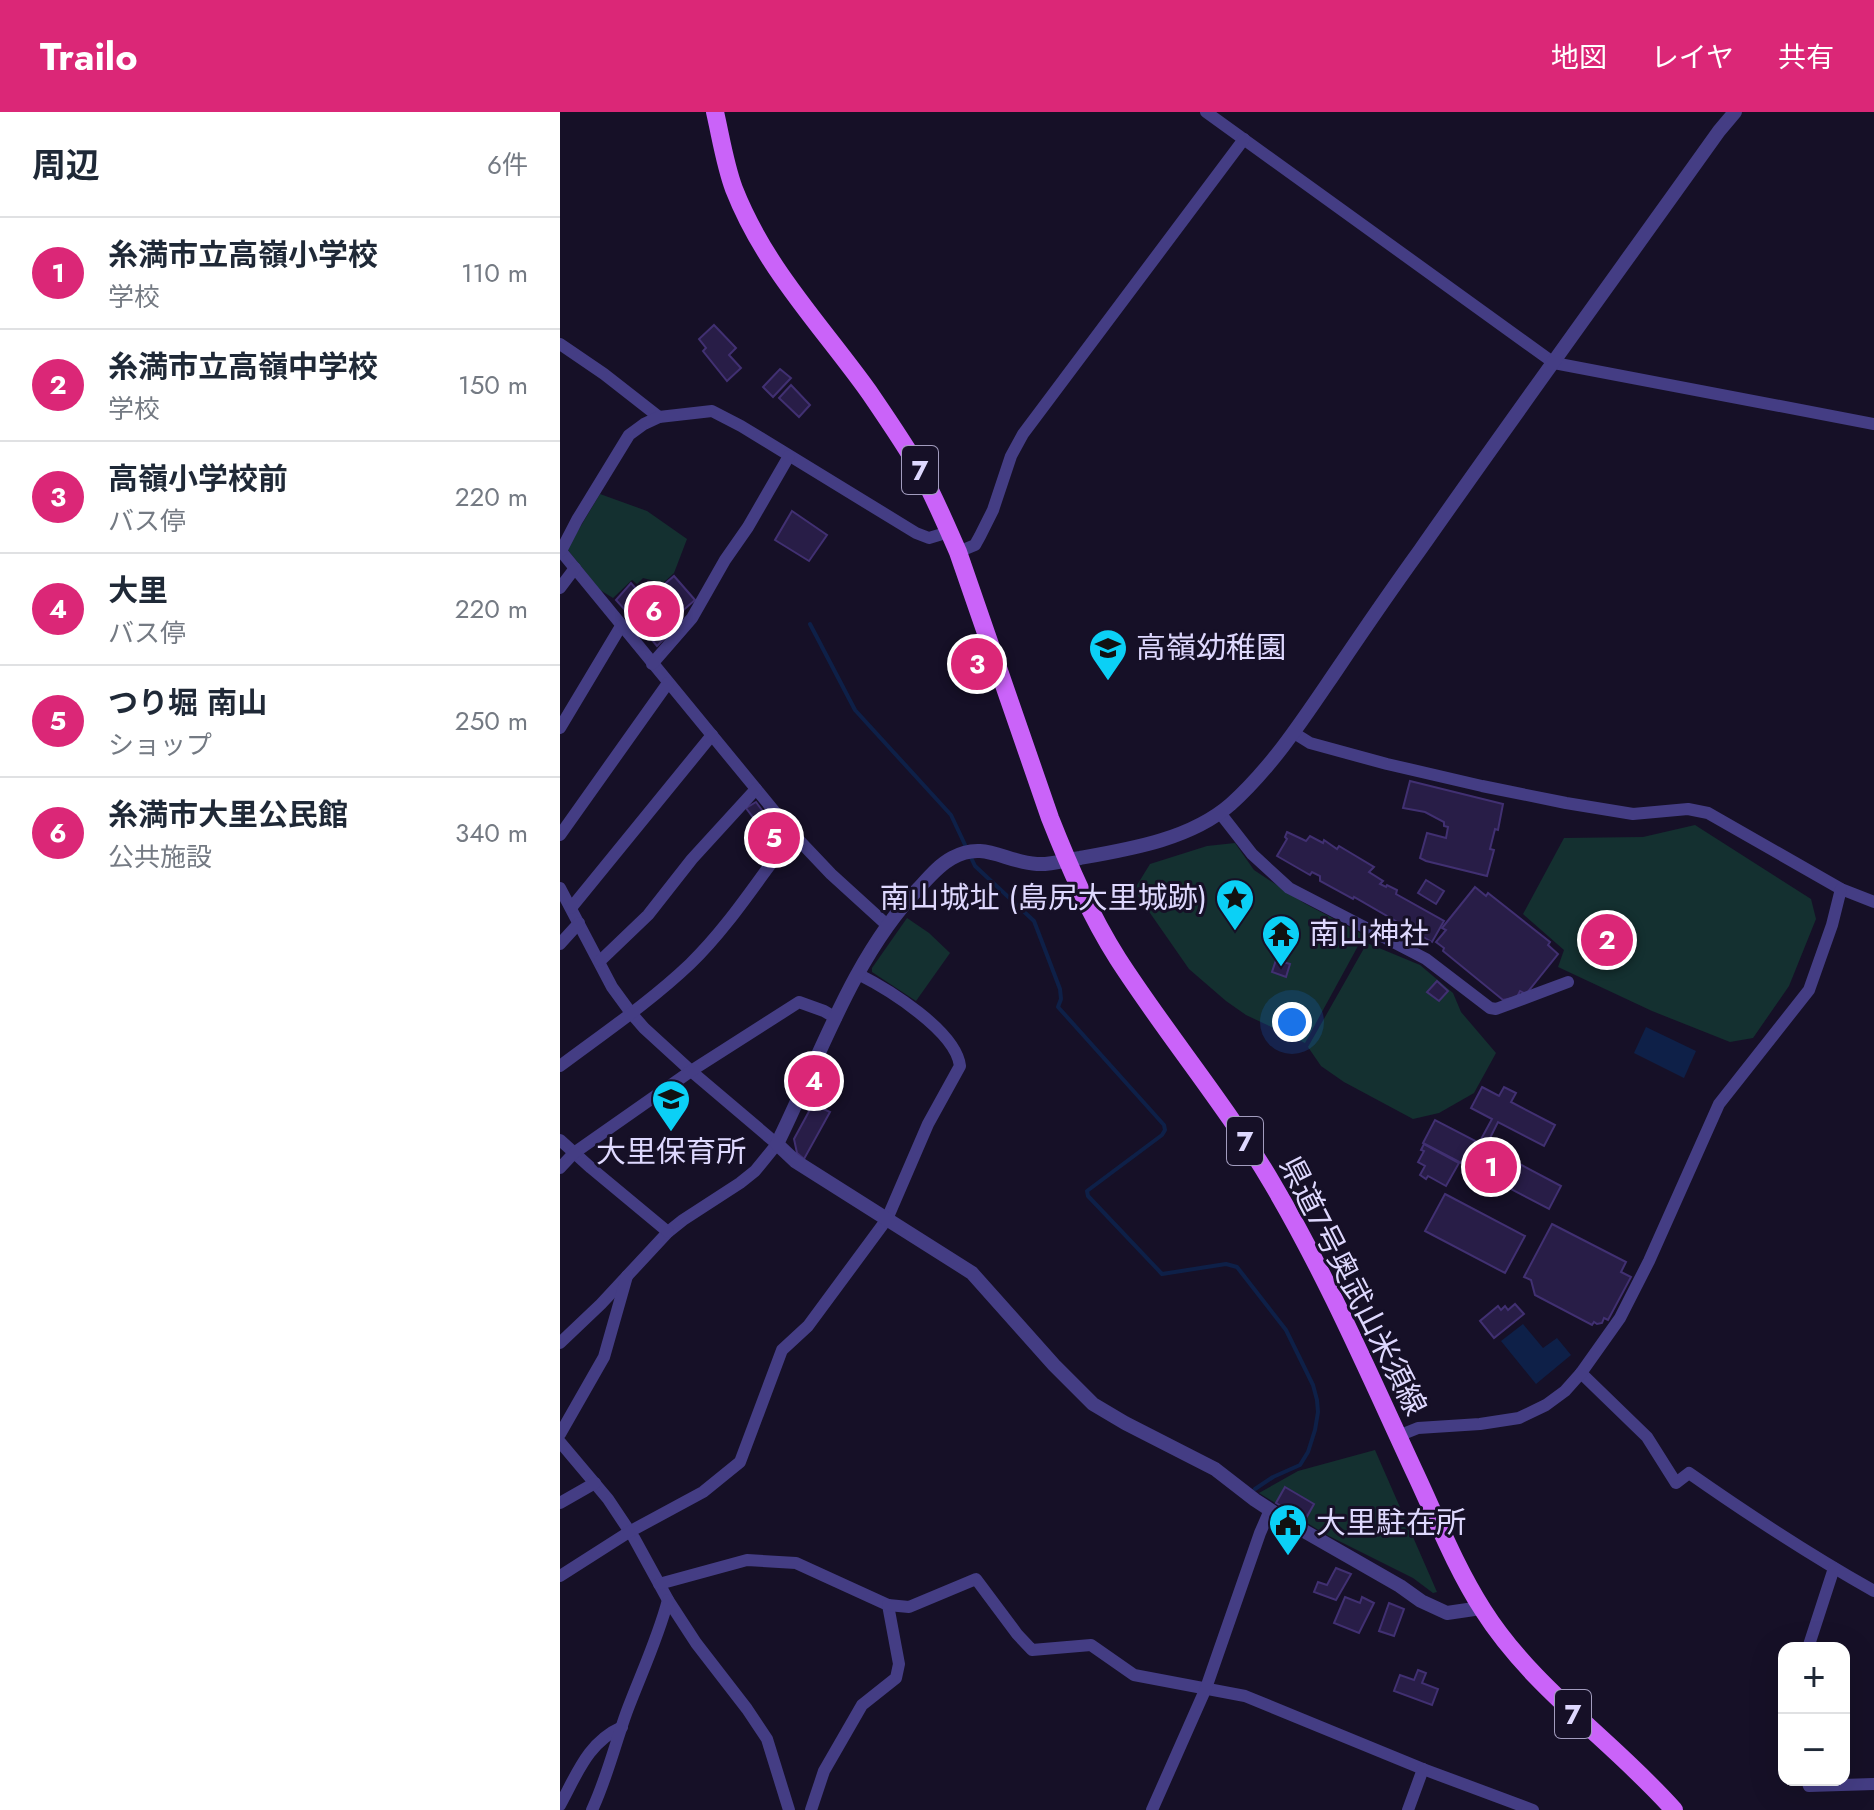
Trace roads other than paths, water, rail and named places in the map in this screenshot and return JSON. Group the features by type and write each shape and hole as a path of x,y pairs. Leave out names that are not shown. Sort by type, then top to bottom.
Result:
{"main road":[{"name":"県道7号奥武山米須線","path":"715,112 734,187 766,254 897,433 920,471 949,532 1050,818 1087,904 1117,957 1248,1144 1302,1235 1449,1547 1481,1608 1515,1653 1566,1708 1659,1792 1674,1810"}],"street":[{"path":"1206,112 1554,363 1874,424"},
{"path":"560,1343 668,1232 755,1171 777,1144 858,974 887,925 936,870 952,858 973,850 1034,864 1112,852 1162,840 1220,813 1243,792 1294,733 1421,549 1735,112"},
{"path":"958,552 975,545 980,536 993,510 1011,456 1023,434 1244,139"},
{"path":"560,344 659,417"},
{"path":"887,925 793,834 560,551 629,435 659,417 712,411 916,533 929,538 949,532"},
{"path":"652,664 692,618 789,456"},
{"path":"560,588 575,568"},
{"path":"560,728 621,626"},
{"path":"560,835 668,683"},
{"path":"1294,733 1310,743 1387,764 1566,803 1633,814 1688,809 1708,813 1841,889 1874,902"},
{"path":"571,908 712,735"},
{"path":"600,961 648,915 692,859 756,789"},
{"path":"1220,813 1252,854 1289,888 1426,959 1490,1008 1496,1009 1568,982"},
{"path":"560,1066 652,999 691,963 722,929 793,834"},
{"path":"560,888 612,987 631,1013 691,1071 795,1161 972,1273 1093,1404 1215,1469 1270,1510 1421,1601 1447,1613 1481,1608"},
{"path":"1398,1436 1418,1428 1519,1418 1546,1405 1565,1391 1581,1373 1620,1318 1719,1104 1809,990 1841,889"},
{"path":"560,944 579,923"},
{"path":"560,1576 629,1532 703,1492 740,1462 782,1350 808,1326 887,1219 928,1124 960,1062 945,1037 920,1013 858,974"},
{"path":"560,1168 574,1153 691,1071 799,1002 836,1018"},
{"path":"560,1140 668,1232"},
{"path":"560,1434 604,1357 628,1273"},
{"path":"1581,1373 1647,1437 1676,1483 1689,1473 1874,1591"},
{"path":"560,1442 608,1499 696,1643 767,1739 789,1810"},
{"path":"560,1503 595,1483"},
{"path":"1152,1810 1206,1688 1270,1510"},
{"path":"659,1584 747,1560 796,1563 888,1605 909,1607 976,1579 1032,1650 1091,1645 1134,1675 1245,1696 1533,1810"},
{"path":"1810,1642 1834,1568"},
{"path":"592,1810 604,1785 668,1600"},
{"path":"811,1810 824,1771 862,1705 896,1678 899,1664 888,1605"},
{"path":"560,1805 565,1785 592,1748 612,1731 622,1727"},
{"path":"1408,1810 1423,1769"},
{"path":"1850,1785 1874,1784"}],"water":[{"path":"1646,1027 1696,1051 1684,1078 1634,1053"},
{"path":"1523,1324 1543,1348 1557,1338 1571,1355 1536,1384 1501,1341"}],"waterway":[{"path":"810,624 855,710 951,815 975,866 1034,921 1060,989 1058,1007 1164,1125 1162,1135 1087,1191 1088,1196 1162,1274 1226,1264 1237,1267 1286,1330 1313,1385 1318,1412 1315,1430 1300,1465 1255,1489"}],"place":[{"name":"糸満市大里公民館","path":"654,611"},
{"name":"高嶺小学校前","path":"977,664"},
{"name":"高嶺幼稚園","path":"1108,682"},
{"name":"つり堀 南山","path":"774,838"},
{"name":"南山城址 (島尻大里城跡)","path":"1235,932"},
{"name":"糸満市立高嶺中学校","path":"1607,940"},
{"name":"南山神社","path":"1281,968"},
{"name":"大里","path":"814,1081"},
{"name":"大里保育所","path":"671,1133"},
{"name":"糸満市立高嶺小学校","path":"1491,1167"},
{"name":"大里駐在所","path":"1288,1557"}]}
